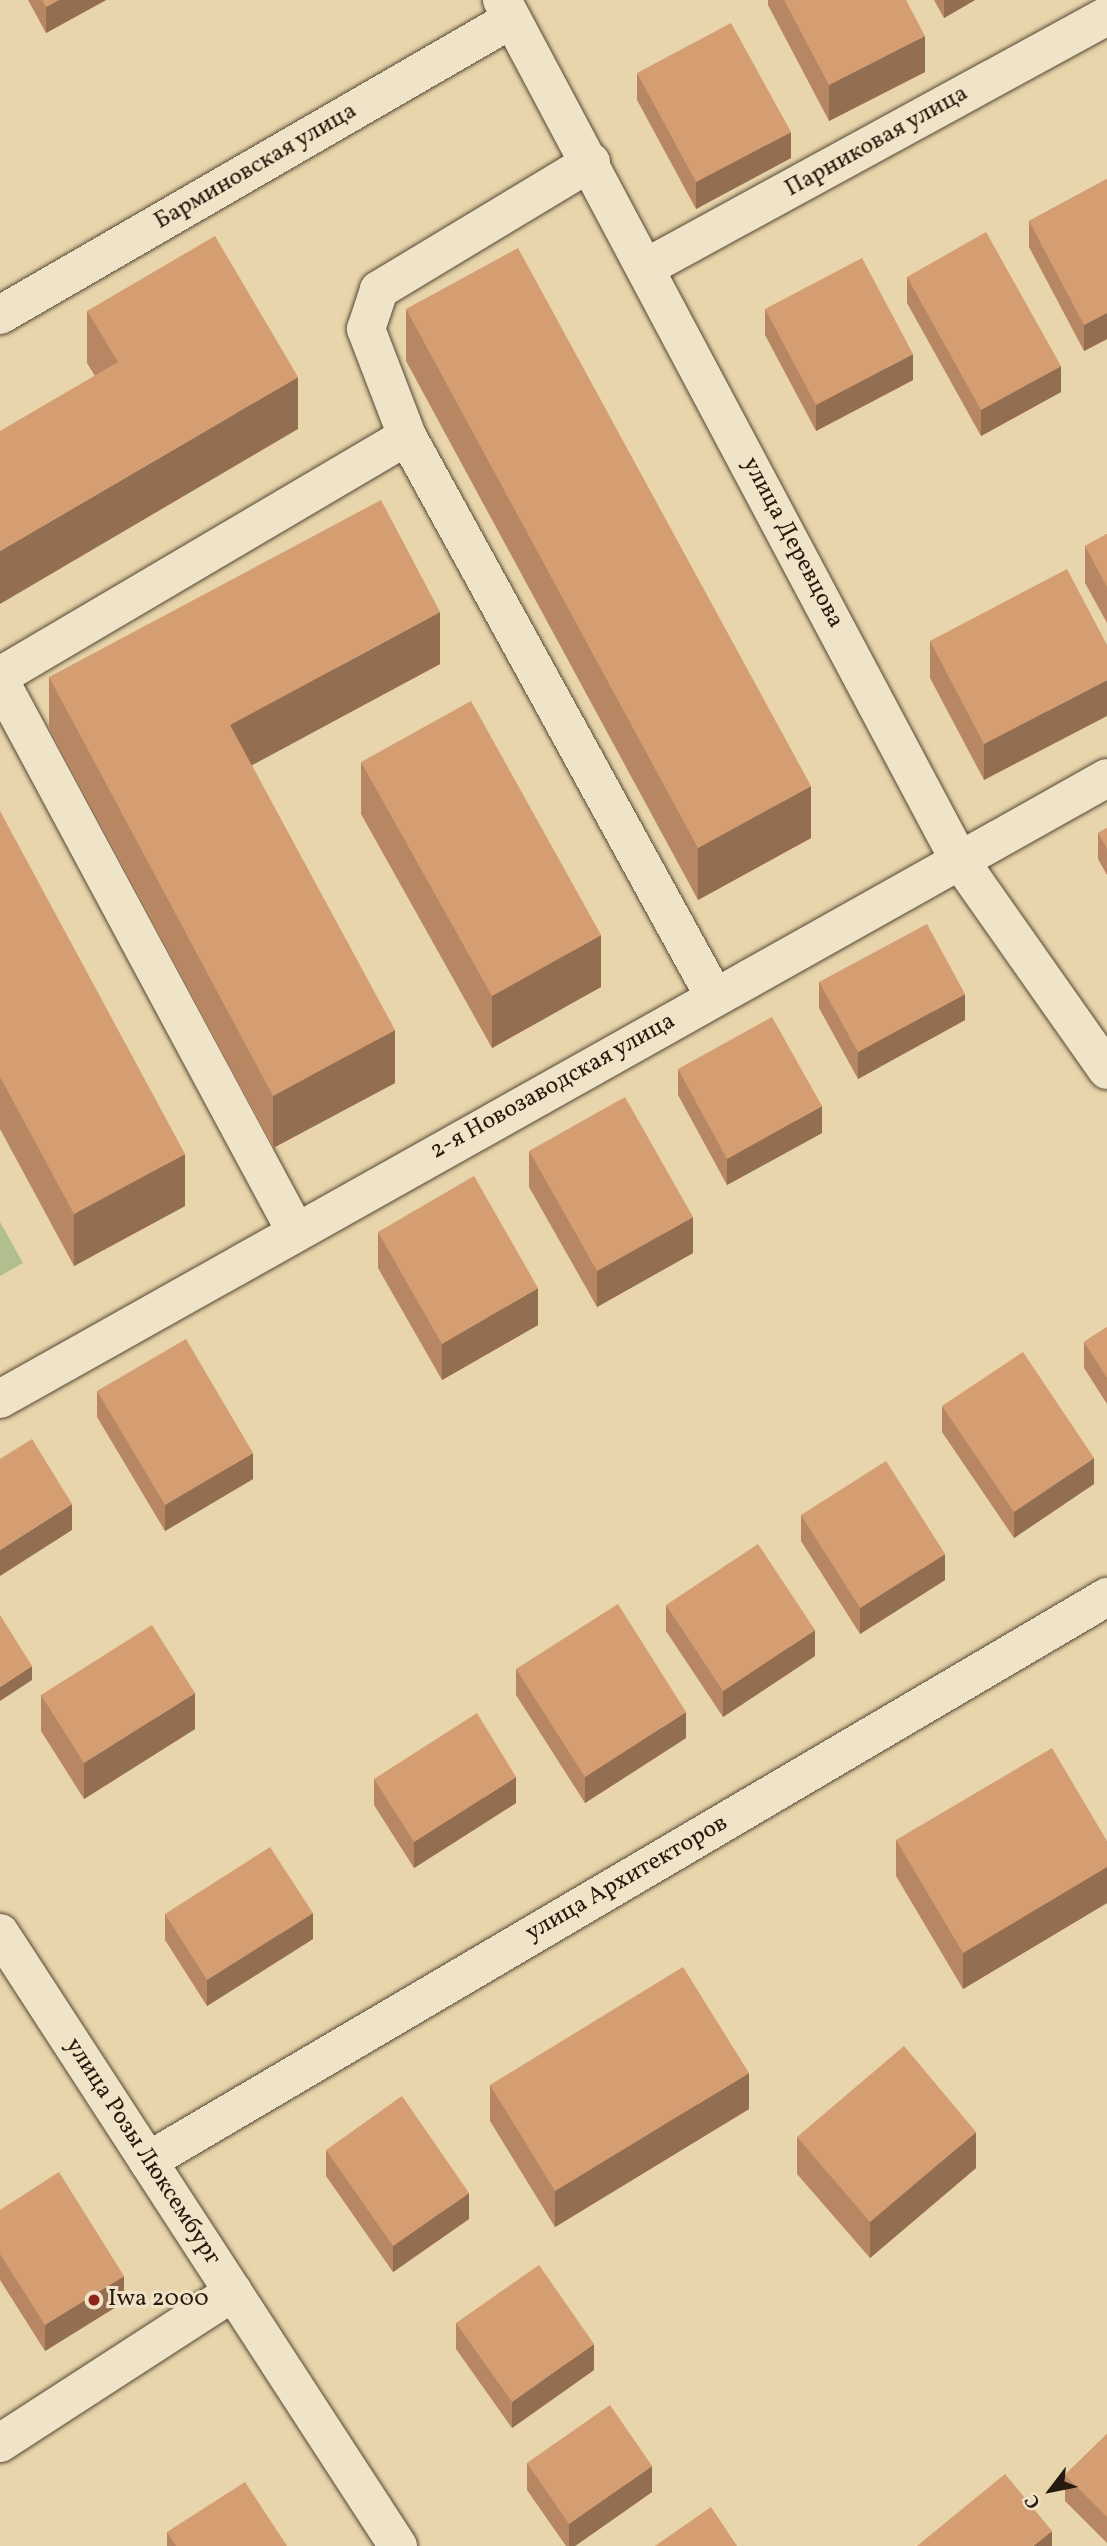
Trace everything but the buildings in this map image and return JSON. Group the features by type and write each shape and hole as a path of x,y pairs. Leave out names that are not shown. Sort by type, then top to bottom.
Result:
{"street":[{"name":"улица Деревцова","path":"507,10 647,267 958,858 1107,1070"},
{"name":"Барминовская улица","path":"0,314 507,10"},
{"name":"Парниковая улица","path":"647,267 1107,16"},
{"path":"591,162 379,290 366,329 407,436 714,996"},
{"path":"296,1232 0,679 407,436"},
{"name":"2-я Новозаводская улица","path":"0,1399 958,858 1107,778"},
{"name":"улица Архитекторов","path":"148,2161 1107,1597"},
{"name":"улица Розы Люксембург","path":"0,1933 398,2546"},
{"path":"0,2443 233,2292"}],"green space":[{"path":"0,1222 23,1263 0,1276"}],"place":[{"name":"Iwa 2000","path":"94,2300"}]}
